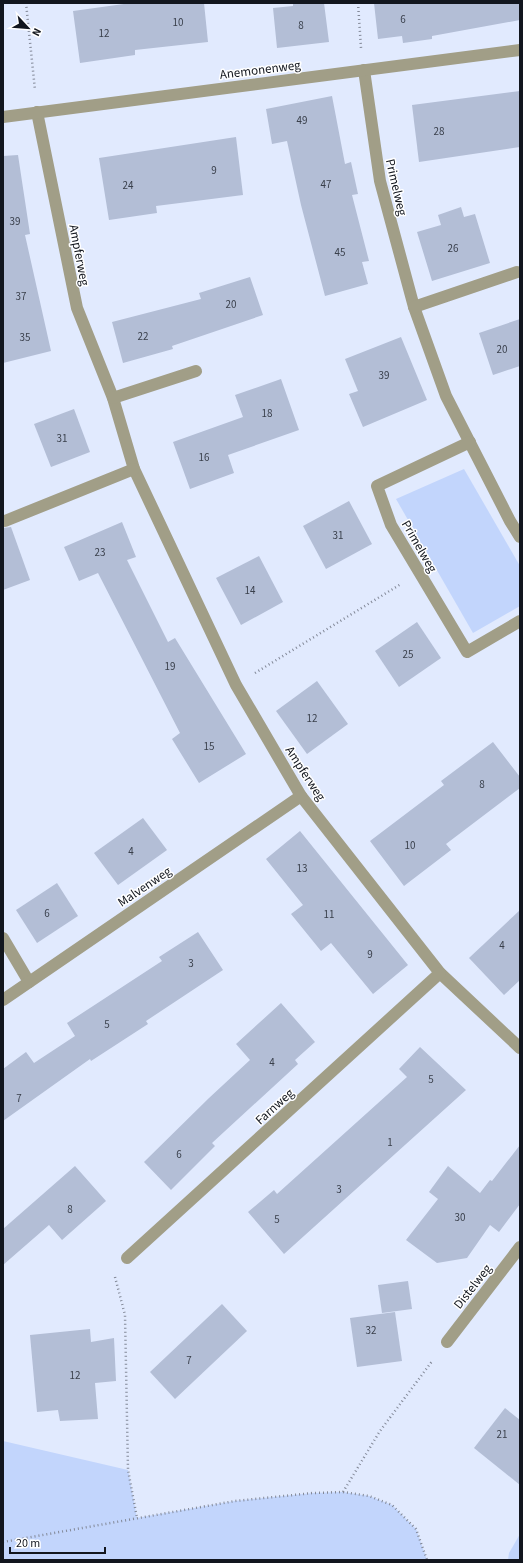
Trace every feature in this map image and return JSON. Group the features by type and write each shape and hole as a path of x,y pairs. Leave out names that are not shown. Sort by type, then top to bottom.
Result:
{"street":[{"name":"Anemonenweg","path":"3,117 520,50"},
{"name":"Primelweg","path":"364,70 380,181 414,307 446,396 510,521 520,537"},
{"name":"Ampferweg","path":"37,112 77,308 113,398 134,469 236,685 301,796 440,974 520,1048"},
{"path":"414,307 517,272"},
{"path":"113,398 196,371"},
{"name":"Primelweg","path":"470,442 377,486 391,525 467,652 520,621"},
{"path":"5,521 134,469"},
{"name":"Malvenweg","path":"3,1000 301,796"},
{"path":"3,938 28,982"},
{"name":"Farnweg","path":"127,1258 440,974"},
{"name":"Distelweg","path":"447,1342 520,1248"}],"path":[{"path":"26,3 37,112"},
{"path":"358,3 361,53 364,70"},
{"path":"236,685 420,573"},
{"path":"127,1258 114,1278 125,1315 128,1470 137,1518"},
{"path":"343,1492 380,1431 447,1342"},
{"path":"3,1542 235,1501 313,1493 343,1492 369,1496 392,1505 416,1529 426,1560"}],"shaded area":[{"path":"464,469 520,566 520,606 473,633 396,499"},
{"path":"3,1441 128,1470 137,1518 235,1501 313,1493 343,1492 369,1496 392,1505 416,1529 427,1560 3,1560"},
{"path":"520,1534 520,1560 508,1560 509,1553"}],"building":[{"path":"131,3 204,3 208,42 135,50 135,55 80,63 73,11"},
{"path":"293,3 324,3 329,42 277,48 273,8 293,6"},
{"path":"374,3 520,3 520,20 432,36 432,39 403,43 402,36 378,39"},
{"path":"520,91 520,147 419,162 412,105"},
{"path":"332,96 345,164 351,162 358,194 352,195 369,261 362,262 368,284 325,296 301,205 287,141 272,144 266,109"},
{"path":"236,137 243,195 156,206 157,213 109,220 99,158"},
{"path":"18,155 30,234 25,235 51,351 3,363 3,156"},
{"path":"461,207 464,217 475,214 490,263 432,281 417,232 441,225 438,215"},
{"path":"250,277 263,315 172,346 173,349 123,363 112,322 201,299 199,293"},
{"path":"520,319 520,366 493,375 479,333"},
{"path":"401,337 427,400 363,427 349,394 358,391 345,359"},
{"path":"281,379 299,430 228,455 234,473 190,489 173,442 243,417 235,395"},
{"path":"74,409 90,452 51,467 34,424"},
{"path":"349,501 372,544 326,569 303,526"},
{"path":"122,522 136,557 127,560 168,642 175,638 246,754 199,783 172,739 180,733 98,573 79,581 64,547"},
{"path":"11,527 30,580 3,590 3,528"},
{"path":"259,556 283,602 241,625 216,578"},
{"path":"417,622 441,658 399,687 375,651"},
{"path":"317,681 348,724 307,754 276,711"},
{"path":"493,742 520,777 520,788 446,844 451,850 404,886 370,841 444,785 441,781"},
{"path":"143,818 167,850 118,885 94,853"},
{"path":"300,831 408,965 373,994 331,943 321,951 291,914 303,905 266,859"},
{"path":"57,883 78,916 37,943 16,910"},
{"path":"520,910 520,980 504,995 469,958"},
{"path":"198,932 223,970 146,1021 148,1024 91,1061 90,1059 3,1121 3,1069 26,1052 34,1063 75,1036 67,1023 162,961 159,957"},
{"path":"281,1003 315,1042 295,1060 298,1064 212,1143 215,1146 171,1190 144,1162 250,1060 236,1044"},
{"path":"420,1047 466,1090 284,1254 248,1212 274,1190 277,1194 407,1077 399,1069"},
{"path":"520,1145 520,1204 499,1232 490,1225 467,1258 437,1263 406,1240 438,1199 429,1192 448,1166 480,1193 490,1180 492,1181"},
{"path":"75,1166 106,1201 62,1240 49,1225 3,1265 3,1229"},
{"path":"408,1281 412,1309 382,1313 378,1285"},
{"path":"222,1304 247,1331 175,1399 150,1372"},
{"path":"395,1312 402,1361 357,1367 350,1318"},
{"path":"90,1329 91,1342 114,1338 116,1381 95,1383 98,1419 60,1421 58,1410 37,1412 30,1335"},
{"path":"505,1408 520,1420 520,1485 474,1448"}]}
